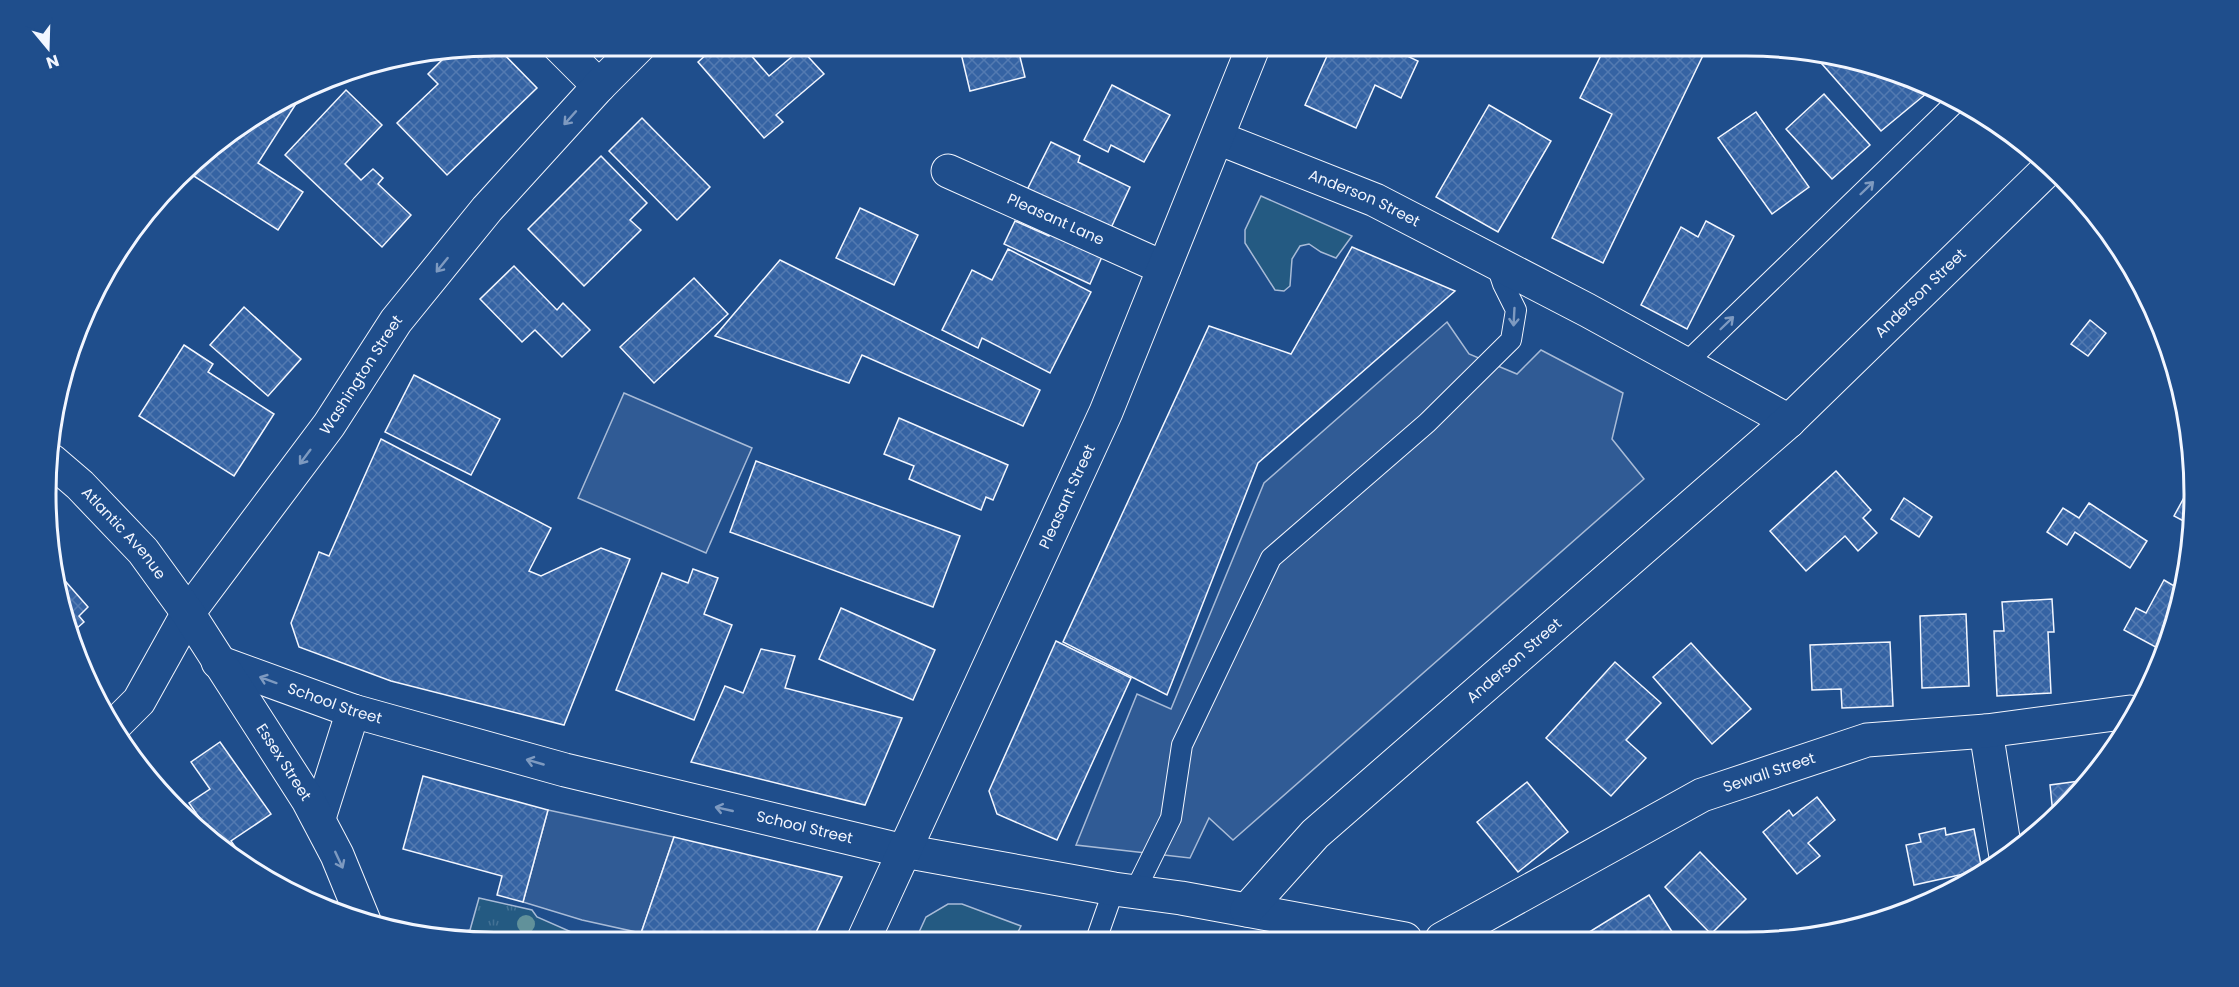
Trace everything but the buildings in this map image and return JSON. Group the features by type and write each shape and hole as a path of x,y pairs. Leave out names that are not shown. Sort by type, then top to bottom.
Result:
{"street":[{"path":"569,56 599,86"},
{"name":"Washington Street","path":"119,721 139,701 188,614 329,425 396,321 488,209 629,56"},
{"name":"Pleasant Street","path":"867,932 1106,412 1250,56"},
{"name":"Anderson Street","path":"1218,138 1376,200 1789,421"},
{"name":"Pleasant Lane","path":"948,171 1164,268"},
{"name":"Anderson Street","path":"1247,910 1314,834 1789,421 2044,173"},
{"name":"Atlantic Avenue","path":"56,464 80,485 143,551 188,614"},
{"name":"Essex Street","path":"188,614 319,818 360,910"},
{"name":"School Street","path":"218,662 353,711 601,780 904,851 1367,932"},
{"path":"319,818 353,711"},
{"name":"Sewall Street","path":"1455,932 1702,795 1867,740 1986,731 2125,713"},
{"path":"1986,731 2004,847"}],"lane":[{"path":"1684,364 1951,107"},
{"path":"1100,932 1124,890 1171,818 1182,745 1270,558 1427,423 1511,340 1516,310 1496,263"}],"green space":[{"path":"1261,196 1352,236 1336,258 1309,244 1300,246 1292,259 1290,286 1284,291 1275,290 1245,243 1245,230"},
{"path":"479,898 532,910 537,917 571,932 466,931 470,930"},
{"path":"948,904 962,904 1021,926 1018,932 919,932 926,917"}],"shaded area":[{"path":"1447,322 1469,354 1517,374 1541,350 1623,393 1612,439 1644,479 1233,840 1209,818 1190,858 1076,845 1137,694 1171,709 1264,483"},
{"path":"624,393 752,448 706,553 578,498"},
{"path":"548,810 674,837 641,932 582,920 523,902"}]}
